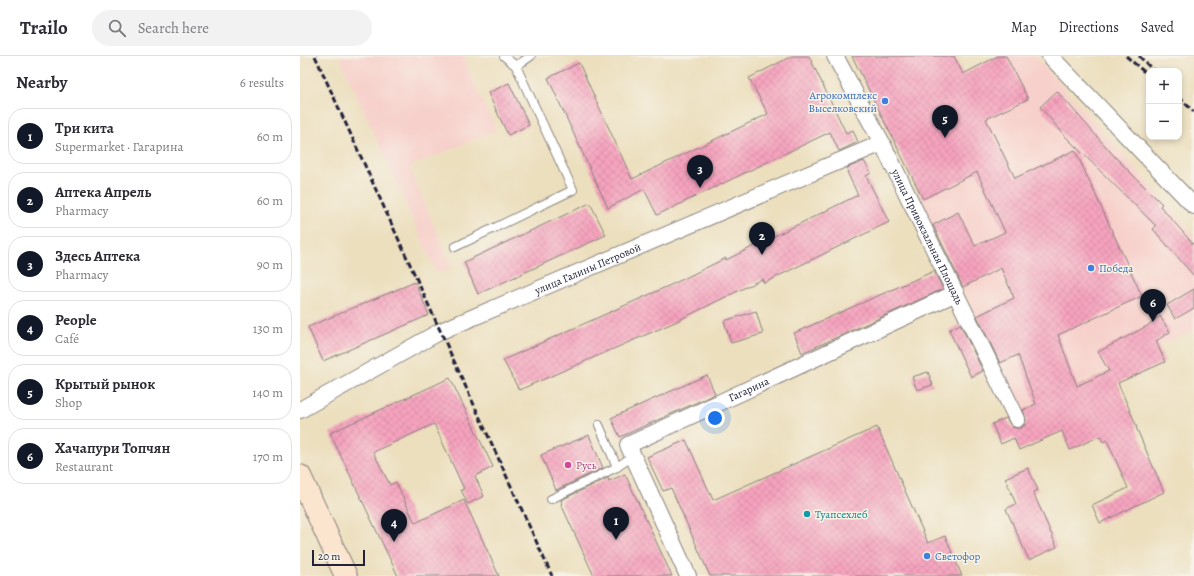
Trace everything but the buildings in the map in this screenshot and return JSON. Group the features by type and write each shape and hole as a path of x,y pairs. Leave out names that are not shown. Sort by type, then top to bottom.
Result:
{"main road":[{"path":"300,476 346,576"}],"street":[{"name":"улица Привокзальная Площадь","path":"835,56 882,143 1017,419"},
{"path":"1050,56 1194,206"},
{"name":"улица Галины Петровой","path":"300,410 441,331 882,143"},
{"name":"Гагарина","path":"688,576 628,444 956,293"}],"lane":[{"path":"456,247 573,190 516,66 504,56"},
{"path":"516,66 531,56"},
{"path":"598,425 618,467"},
{"path":"551,499 618,467 634,456"}],"shaded area":[{"path":"339,56 462,56 496,130 409,167 452,268 437,273"},
{"path":"1006,56 1035,56 1194,234 1194,330 1022,409 919,201 1005,158 986,119 1027,98"}],"railway":[{"path":"315,56 552,576"},
{"path":"1126,56 1146,73"},
{"path":"1139,56 1151,68"},
{"path":"1182,100 1194,112"}],"place":[{"name":"Агрокомплекс Выселковский","path":"885,101"},
{"name":"Крытый рынок","path":"945,138"},
{"name":"Здесь Аптека","path":"700,188"},
{"name":"Аптека Апрель","path":"762,255"},
{"name":"Победа","path":"1091,268"},
{"name":"Хачапури Топчян","path":"1153,322"},
{"name":"Русь","path":"568,465"},
{"name":"Туапсехлеб","path":"807,514"},
{"name":"Три кита","path":"616,540"},
{"name":"People","path":"394,542"},
{"name":"Светофор","path":"927,556"}]}
